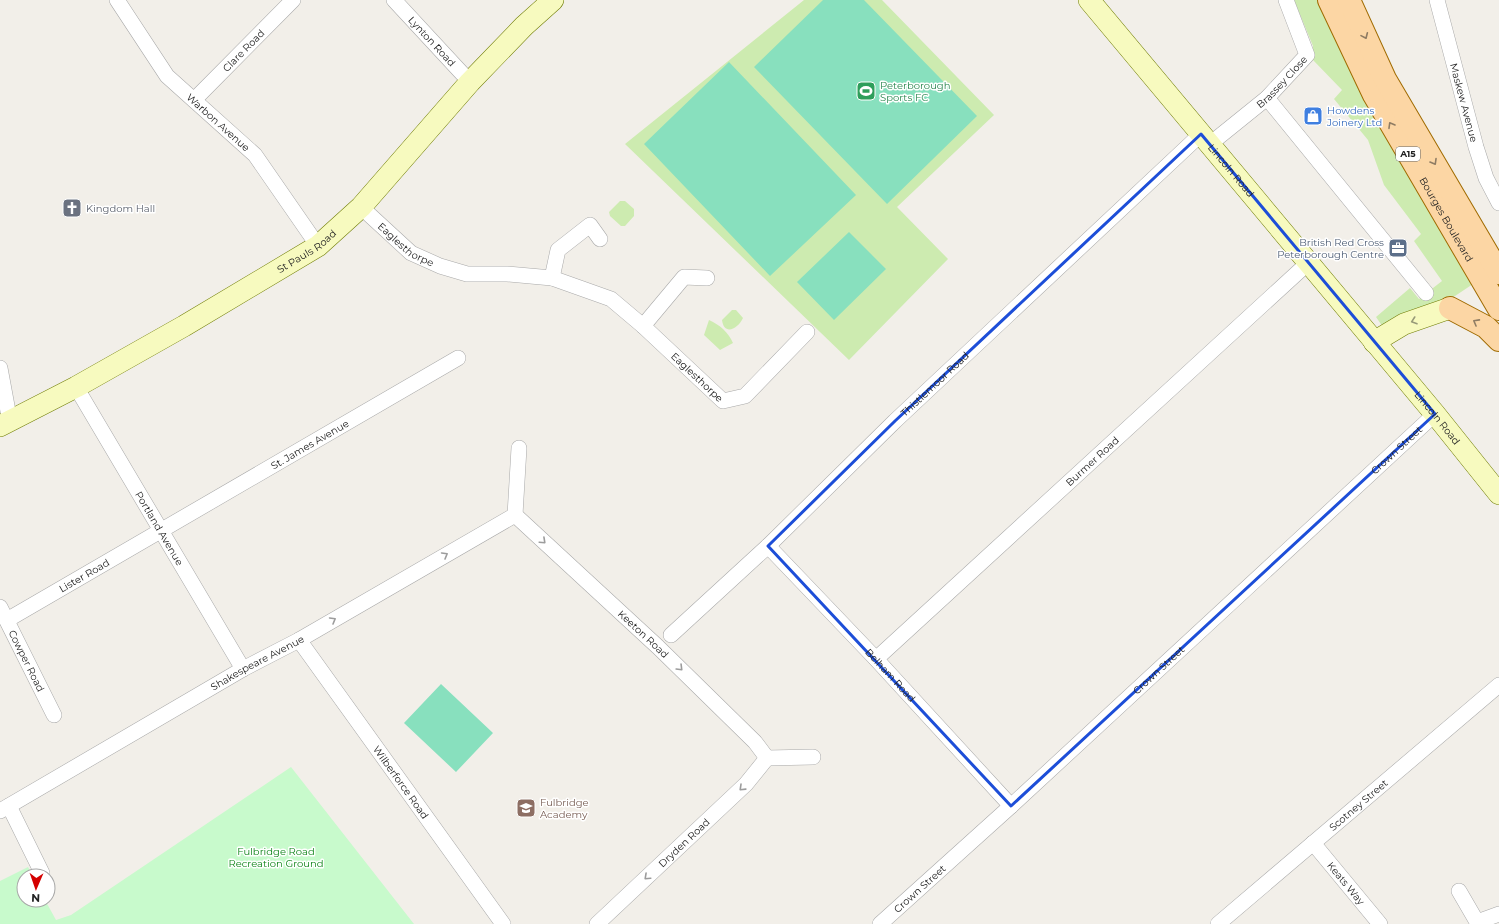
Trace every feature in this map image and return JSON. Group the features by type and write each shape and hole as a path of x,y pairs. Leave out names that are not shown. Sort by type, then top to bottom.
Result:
{"main road":[{"name":"Bourges Boulevard","path":"1329,0 1374,95 1498,306"},
{"name":"Bourges Boulevard","path":"1349,0 1385,79 1499,273"},
{"path":"1450,308 1461,304 1489,302 1498,306"},
{"path":"1450,308 1486,327 1499,340"}],"street":[{"name":"Warbon Avenue","path":"117,0 167,76 255,155 318,246"},
{"name":"Clare Road","path":"194,100 294,0"},
{"name":"Lynton Road","path":"394,0 470,82"},
{"name":"St Pauls Road","path":"5,424 76,387 184,326 318,246 361,207 470,82 524,26 553,0"},
{"name":"Lincoln Road","path":"1089,0 1435,414 1499,494"},
{"name":"Brassey Close","path":"1206,139 1267,98 1307,55 1286,0"},
{"name":"Maskew Avenue","path":"1437,0 1476,147 1486,178 1499,203"},
{"path":"1267,98 1426,293"},
{"name":"Thistlemoor Road","path":"671,635 768,546 895,421 1206,139"},
{"name":"Eaglesthorpe","path":"361,207 411,254 440,266 467,274 507,274 552,278 611,299 643,326 722,400 745,396 808,332"},
{"path":"552,278 558,250 573,237 590,225 600,239"},
{"name":"Burmer Road","path":"876,659 1308,263"},
{"path":"643,326 684,277 707,278"},
{"path":"1374,342 1404,324 1450,308"},
{"name":"St. James Avenue","path":"160,531 458,358"},
{"path":"0,368 5,424"},
{"name":"Portland Avenue","path":"76,387 243,669"},
{"name":"Crown Street","path":"880,924 1011,806 1435,414"},
{"path":"515,515 519,448"},
{"name":"Shakespeare Avenue","path":"5,808 243,669 299,640 515,515"},
{"name":"Keeton Road","path":"515,515 658,647 755,742 767,758"},
{"name":"Lister Road","path":"3,613 160,531"},
{"name":"Belham Road","path":"768,546 876,659 1011,806"},
{"name":"Cowper Road","path":"3,613 54,715"},
{"name":"Wilberforce Road","path":"299,640 503,924"},
{"name":"Scotney Street","path":"1218,924 1499,685"},
{"path":"767,758 813,757"},
{"name":"Dryden Road","path":"597,924 746,784 767,758"},
{"path":"5,808 39,868"},
{"name":"Keats Way","path":"1313,843 1380,924"},
{"path":"1459,890 1477,922 1499,914"}],"highlighted area":[{"path":"1201,134 1435,414 1011,806 768,546 895,421"}],"green space":[{"path":"804,0 882,0 994,115 897,207 948,259 849,360 625,144"},
{"name":"Peterborough Sports FC","path":"823,0 864,0 977,116 887,204 754,67"},
{"path":"1294,0 1321,0 1473,284 1440,306 1385,330 1376,317 1410,288 1419,299 1442,281 1414,241 1421,234 1384,185 1368,140 1334,99 1342,90 1313,60 1313,46"},
{"path":"729,62 856,195 770,276 644,144"},
{"path":"620,201 625,201 634,209 634,216 625,226 621,226 610,216 609,212"},
{"path":"849,232 886,269 834,320 797,282"},
{"path":"732,310 736,310 743,318 735,328 728,329 723,325 722,320"},
{"path":"709,320 723,329 729,335 733,343 720,350 704,335"},
{"path":"441,684 493,733 456,772 404,723"},
{"name":"Fulbridge Road Recreation Ground","path":"291,767 414,924 0,924 0,881 16,873 16,908 49,908 56,920 71,915"}],"place":[{"name":"Peterborough Sports FC","path":"866,91"},
{"name":"Howdens Joinery Ltd","path":"1313,116"},
{"name":"Kingdom Hall","path":"72,208"},
{"name":"British Red Cross Peterborough Centre","path":"1398,248"},
{"name":"Fulbridge Academy","path":"526,808"}]}
